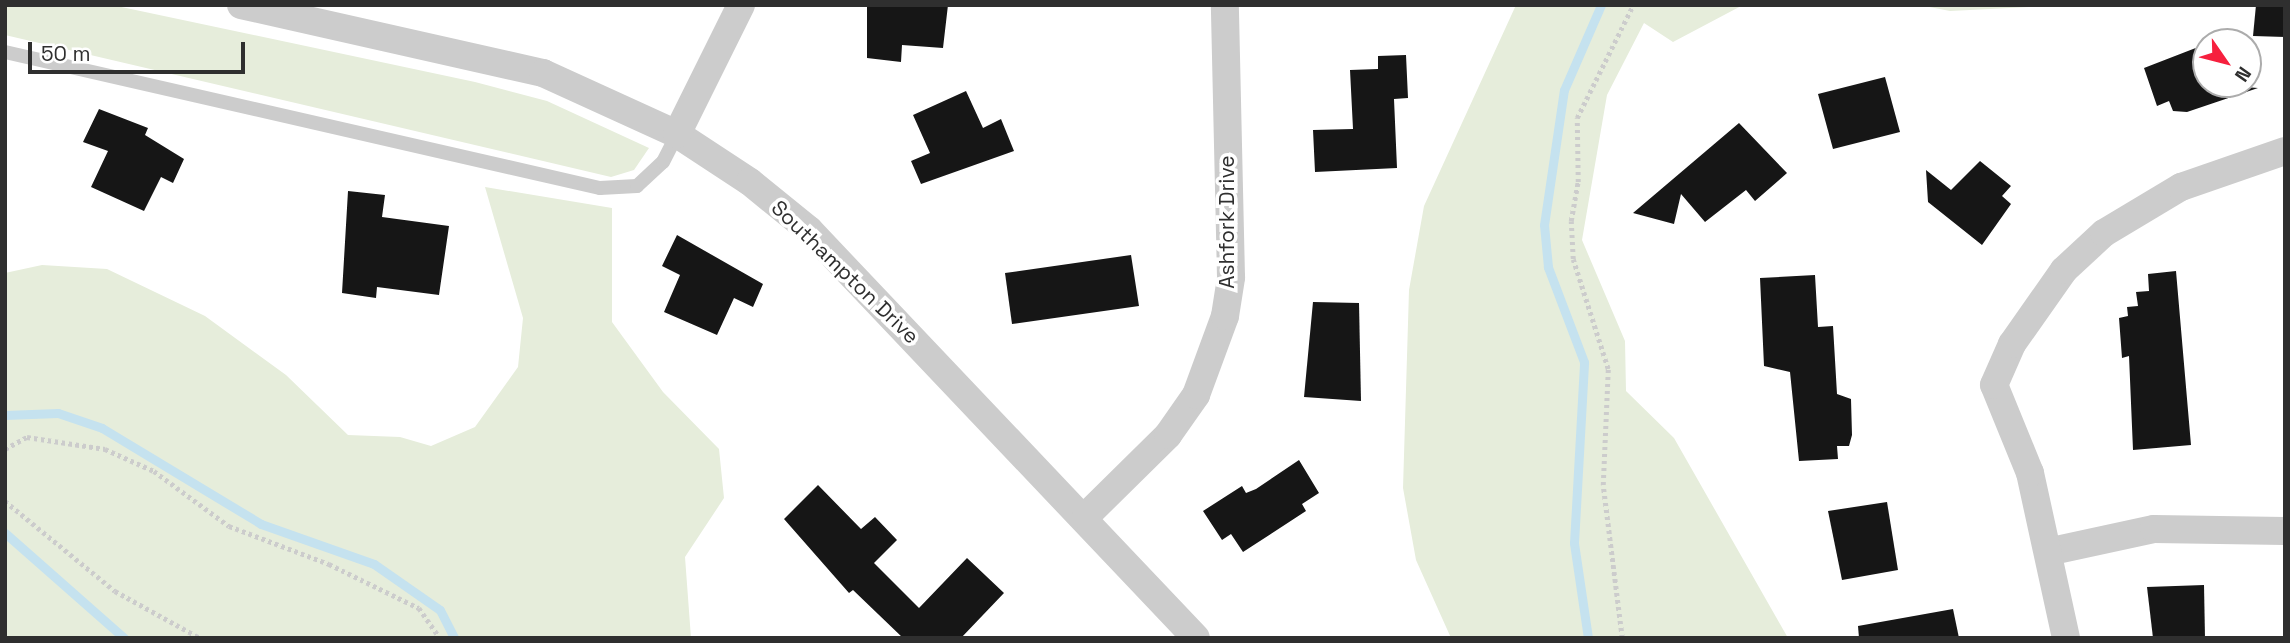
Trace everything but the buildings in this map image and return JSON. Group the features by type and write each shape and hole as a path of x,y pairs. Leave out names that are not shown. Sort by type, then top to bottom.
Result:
{"street":[{"name":"Southampton Drive","path":"242,5 542,73 677,134 809,230 1086,516 1196,638"},
{"path":"677,134 741,5"},
{"name":"Ashfork Drive","path":"1086,516 1168,435 1196,395 1225,316 1230,277 1225,5"},
{"path":"2066,638 2052,551 2030,473 1994,385 2035,306 2104,233 2182,187 2285,150"},
{"path":"2052,551 2154,529 2285,531"}],"lane":[{"path":"5,52 600,188 637,186 663,162 677,134"}],"path":[{"path":"1622,638 1603,485 1608,369 1573,260 1571,221 1578,182 1577,118 1633,5"},
{"path":"5,449 27,437 105,449 154,471 229,526 329,564 419,608 440,638"},
{"path":"5,501 115,591 200,638"}],"green space":[{"path":"5,5 112,5 475,82 547,101 649,148 634,170 611,177 5,35"},
{"path":"1516,5 1743,5 1673,42 1644,23 1607,95 1582,240 1625,341 1626,391 1674,438 1788,638 1451,638 1416,560 1403,488 1409,290 1424,206"},
{"path":"1919,5 2071,5 1950,11"},
{"path":"485,187 612,208 612,322 663,392 719,449 724,498 685,557 691,638 5,638 5,273 42,265 107,269 205,316 286,375 348,435 400,437 431,446 475,427 518,367 523,318"}],"waterway":[{"path":"1588,638 1574,543 1584,362 1548,267 1544,225 1564,90 1601,5"},
{"path":"5,415 58,413 102,428 261,524 374,564 440,610 454,638"},
{"path":"5,533 124,638"}]}
